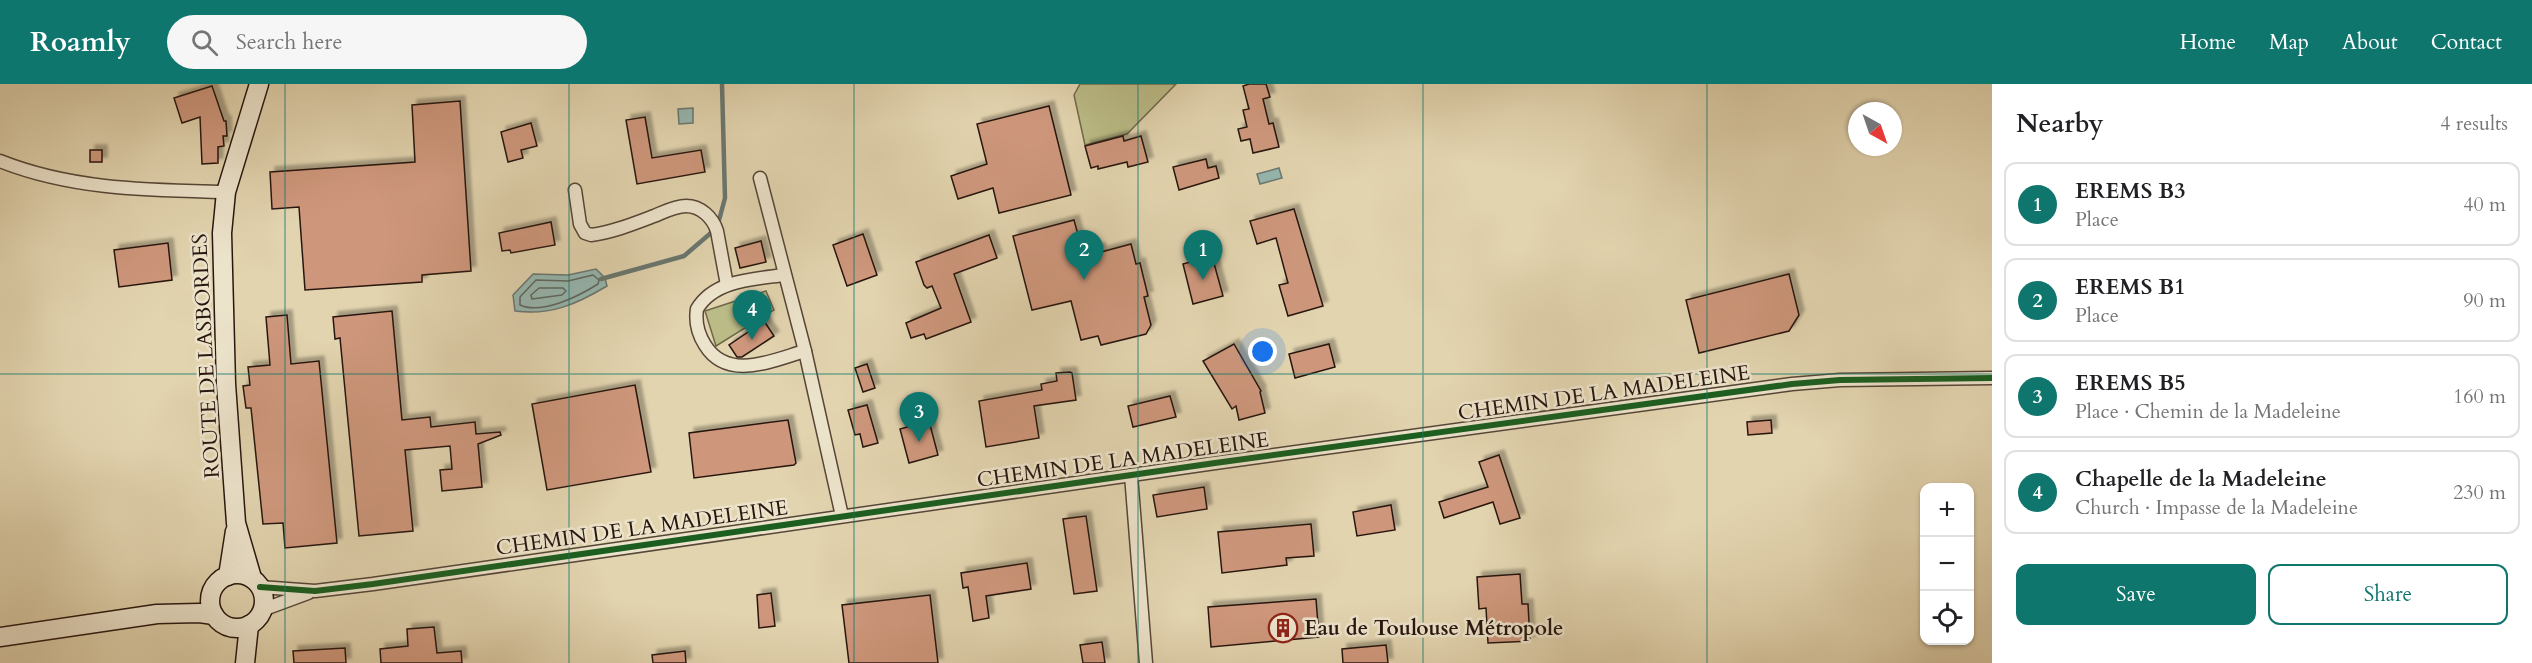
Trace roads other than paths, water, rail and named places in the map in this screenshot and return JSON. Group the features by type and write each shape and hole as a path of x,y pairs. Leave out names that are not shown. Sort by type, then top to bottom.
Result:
{"street":[{"name":"ROUTE DE LASBORDES","path":"228,576 236,523 226,384 221,272 222,233 226,192 260,84"},
{"path":"0,161 59,179 98,187 226,192"},
{"path":"760,178 805,351 842,516"},
{"path":"575,190 580,224 585,233 591,235 630,225 676,208 695,208 704,212 715,223 728,285"},
{"path":"784,275 728,285 706,296 697,309 696,316 700,334 715,357 729,365 746,366 805,351"},
{"name":"CHEMIN DE LA MADELEINE","path":"262,610 315,591 1792,384 1840,380 1992,378"},
{"path":"1131,475 1146,663"},
{"name":"ROUTE DE LASBORDES","path":"236,523 256,583"},
{"path":"244,575 256,583 264,602 262,610 249,625 230,626 219,621 214,615 210,600 212,592 221,579 244,575"},
{"name":"CHEMIN DE LA MADELEINE","path":"256,583 315,591"},
{"path":"157,614 212,592"},
{"path":"0,637 157,614 214,615"},
{"path":"245,663 249,625"},
{"path":"230,626 239,663"}],"water":[{"path":"693,108 693,123 679,124 678,109"},
{"path":"1279,168 1282,178 1260,184 1257,174"},
{"path":"596,269 605,278 607,286 585,298 552,310 515,311 513,295 533,274 568,275"}],"waterway":[{"path":"718,224 725,198 722,84"},
{"path":"601,279 684,256 712,232"}],"place":[{"name":"EREMS B1","path":"1084,280"},
{"name":"EREMS B3","path":"1203,280"},
{"name":"Chapelle de la Madeleine","path":"752,340"},
{"name":"EREMS B5","path":"919,442"},
{"name":"Eau de Toulouse Métropole","path":"1283,628"}]}
